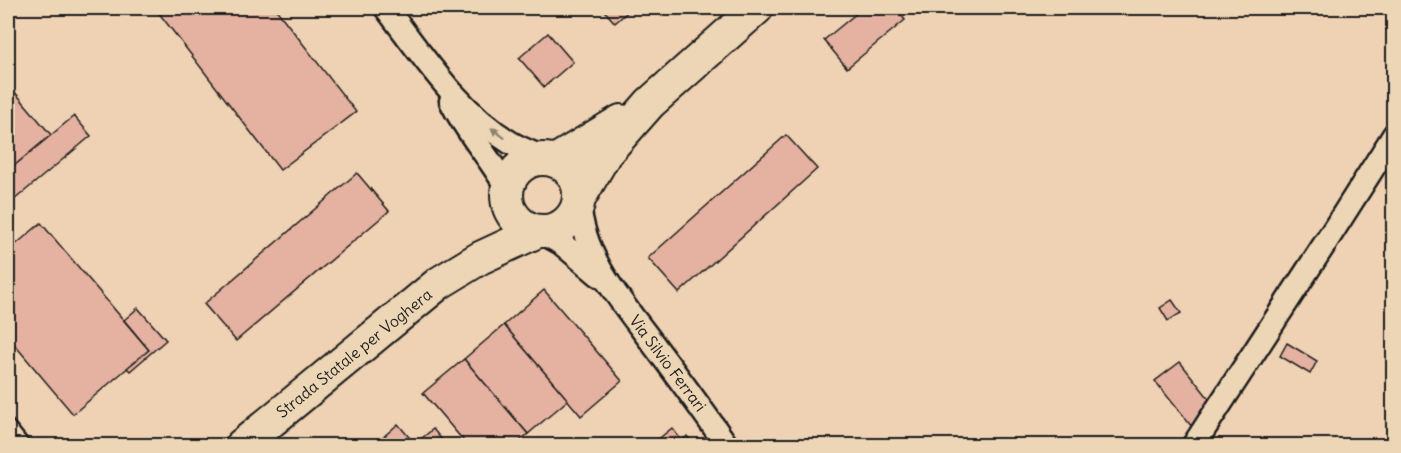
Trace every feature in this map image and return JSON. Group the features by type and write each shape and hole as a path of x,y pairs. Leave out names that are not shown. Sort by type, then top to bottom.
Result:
{"main road":[{"name":"Strada Statale per Voghera","path":"439,283 480,258 539,231 553,230 563,226 572,218 579,200 605,154 650,103 757,8"},
{"name":"Strada Statale per Voghera","path":"241,446 439,283 491,228 507,194 512,177 520,167 531,161 552,160 650,103"},
{"path":"552,160 566,167 573,175 578,185 579,200"},
{"path":"507,194 511,213 529,229 539,231"}],"street":[{"path":"386,8 441,81 493,130 511,143 552,160"},
{"path":"441,81 458,115 494,166 507,194"},
{"path":"1192,446 1394,135"},
{"name":"Via Silvio Ferrari","path":"579,200 580,222 585,237 607,281 698,403 727,446"},
{"name":"Via Silvio Ferrari","path":"539,231 561,243 607,281"}],"lane":[{"path":"8,425 25,446"}],"building":[{"path":"155,8 275,8 356,112 280,170"},
{"path":"602,8 632,8 615,23"},
{"path":"863,8 895,8 905,20 847,68 824,40"},
{"path":"548,33 573,62 544,87 519,58"},
{"path":"8,84 51,135 8,171"},
{"path":"74,116 91,136 8,205 8,171"},
{"path":"786,135 817,169 679,293 648,258"},
{"path":"357,173 389,211 236,341 204,304"},
{"path":"41,223 149,350 73,414 8,337 8,251"},
{"path":"544,290 622,381 581,416 504,325"},
{"path":"1172,300 1181,313 1168,321 1160,308"},
{"path":"138,308 166,340 130,371 127,368 149,350 124,320"},
{"path":"504,325 568,400 528,434 464,359"},
{"path":"1287,343 1317,361 1310,374 1280,356"},
{"path":"464,359 528,434 514,446 468,446 423,393"},
{"path":"1180,362 1211,401 1192,427 1155,381"},
{"path":"398,424 413,442 409,446 373,446"},
{"path":"672,428 682,441 687,436 695,446 650,446"},
{"path":"433,429 447,446 416,446 415,444"}]}
